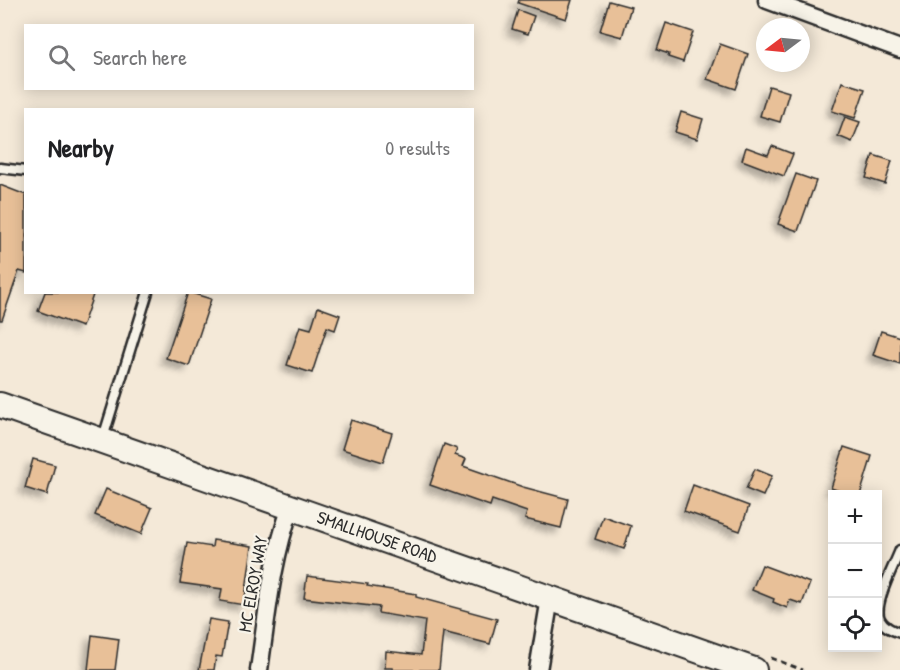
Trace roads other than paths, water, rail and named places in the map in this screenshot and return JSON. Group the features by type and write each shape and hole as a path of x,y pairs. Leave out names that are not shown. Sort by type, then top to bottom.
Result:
{"street":[{"path":"767,0 900,49"},
{"name":"SMALLHOUSE ROAD","path":"0,405 754,670"},
{"name":"MC ELROY WAY","path":"259,670 272,582 283,530 291,507"},
{"path":"538,670 550,598"}],"lane":[{"path":"0,168 24,171"},
{"path":"102,441 147,294"},
{"path":"900,550 878,606 880,619 888,629 900,633"}]}
